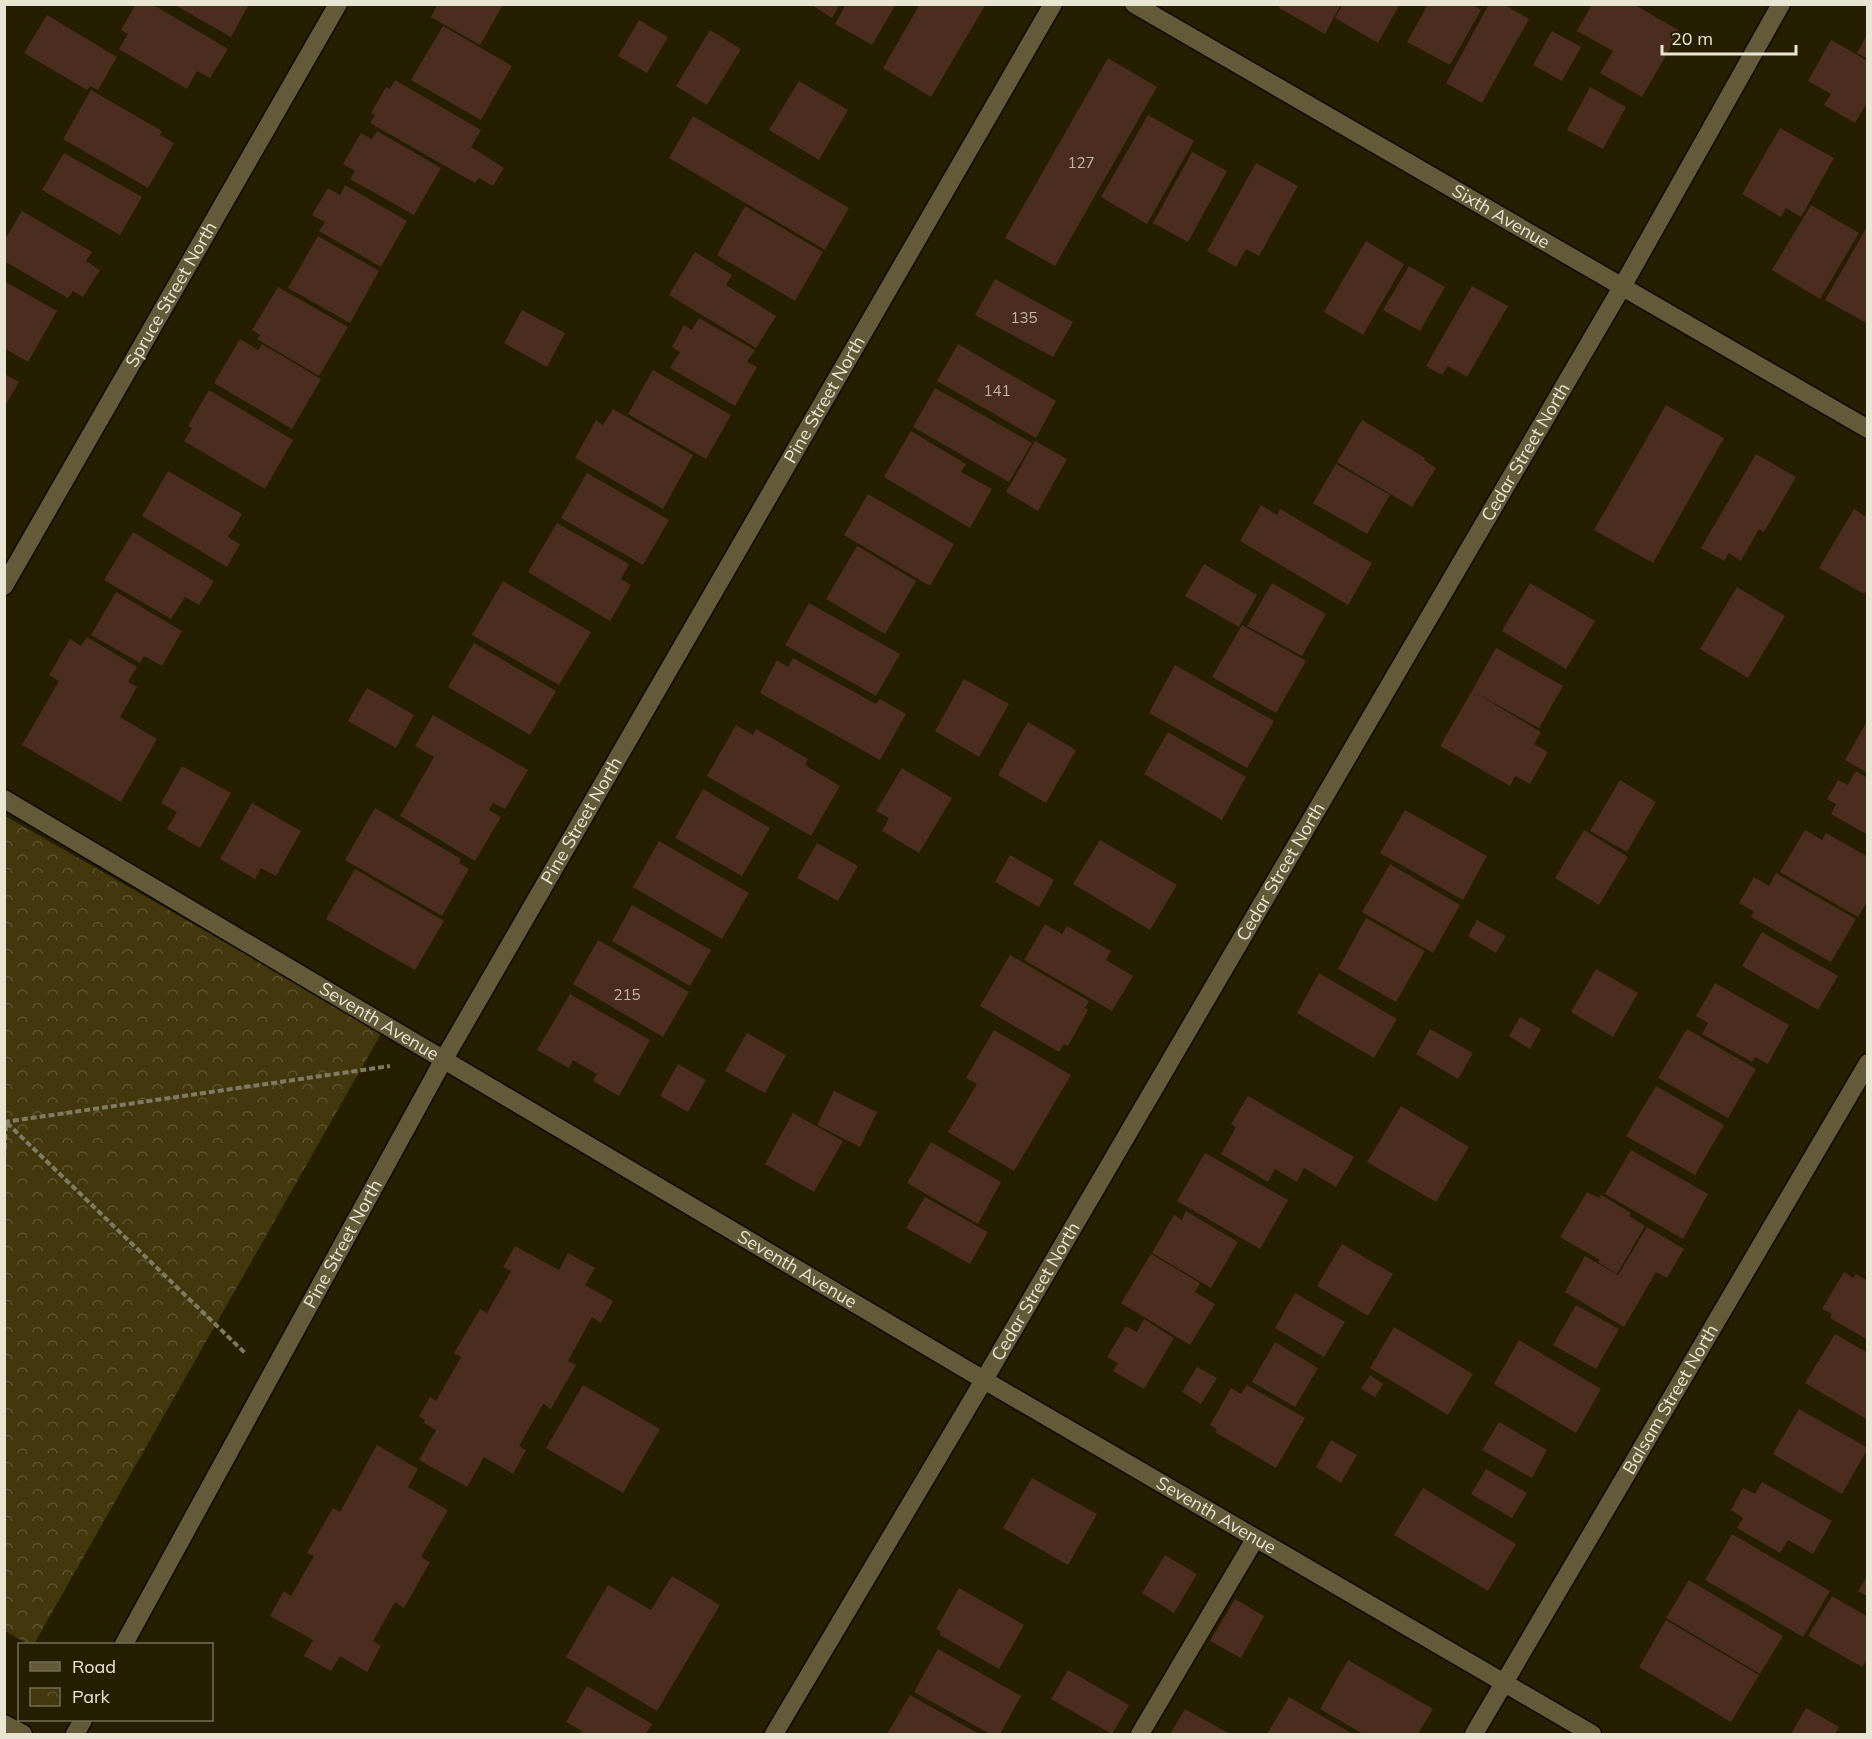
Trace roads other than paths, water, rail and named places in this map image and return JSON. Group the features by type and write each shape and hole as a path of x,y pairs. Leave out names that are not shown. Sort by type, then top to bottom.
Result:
{"street":[{"name":"Spruce Street North","path":"4,586 338,4"},
{"name":"Pine Street North","path":"125,1643 444,1059 1053,4"},
{"name":"Sixth Avenue","path":"1134,4 1868,429"},
{"name":"Cedar Street North","path":"774,1734 984,1380 1622,287 1781,4"},
{"name":"Seventh Avenue","path":"4,799 984,1380 1592,1734"},
{"name":"Balsam Street North","path":"1474,1734 1868,1063"},
{"path":"1140,1734 1255,1539"},
{"path":"4,1724 23,1734"}]}
